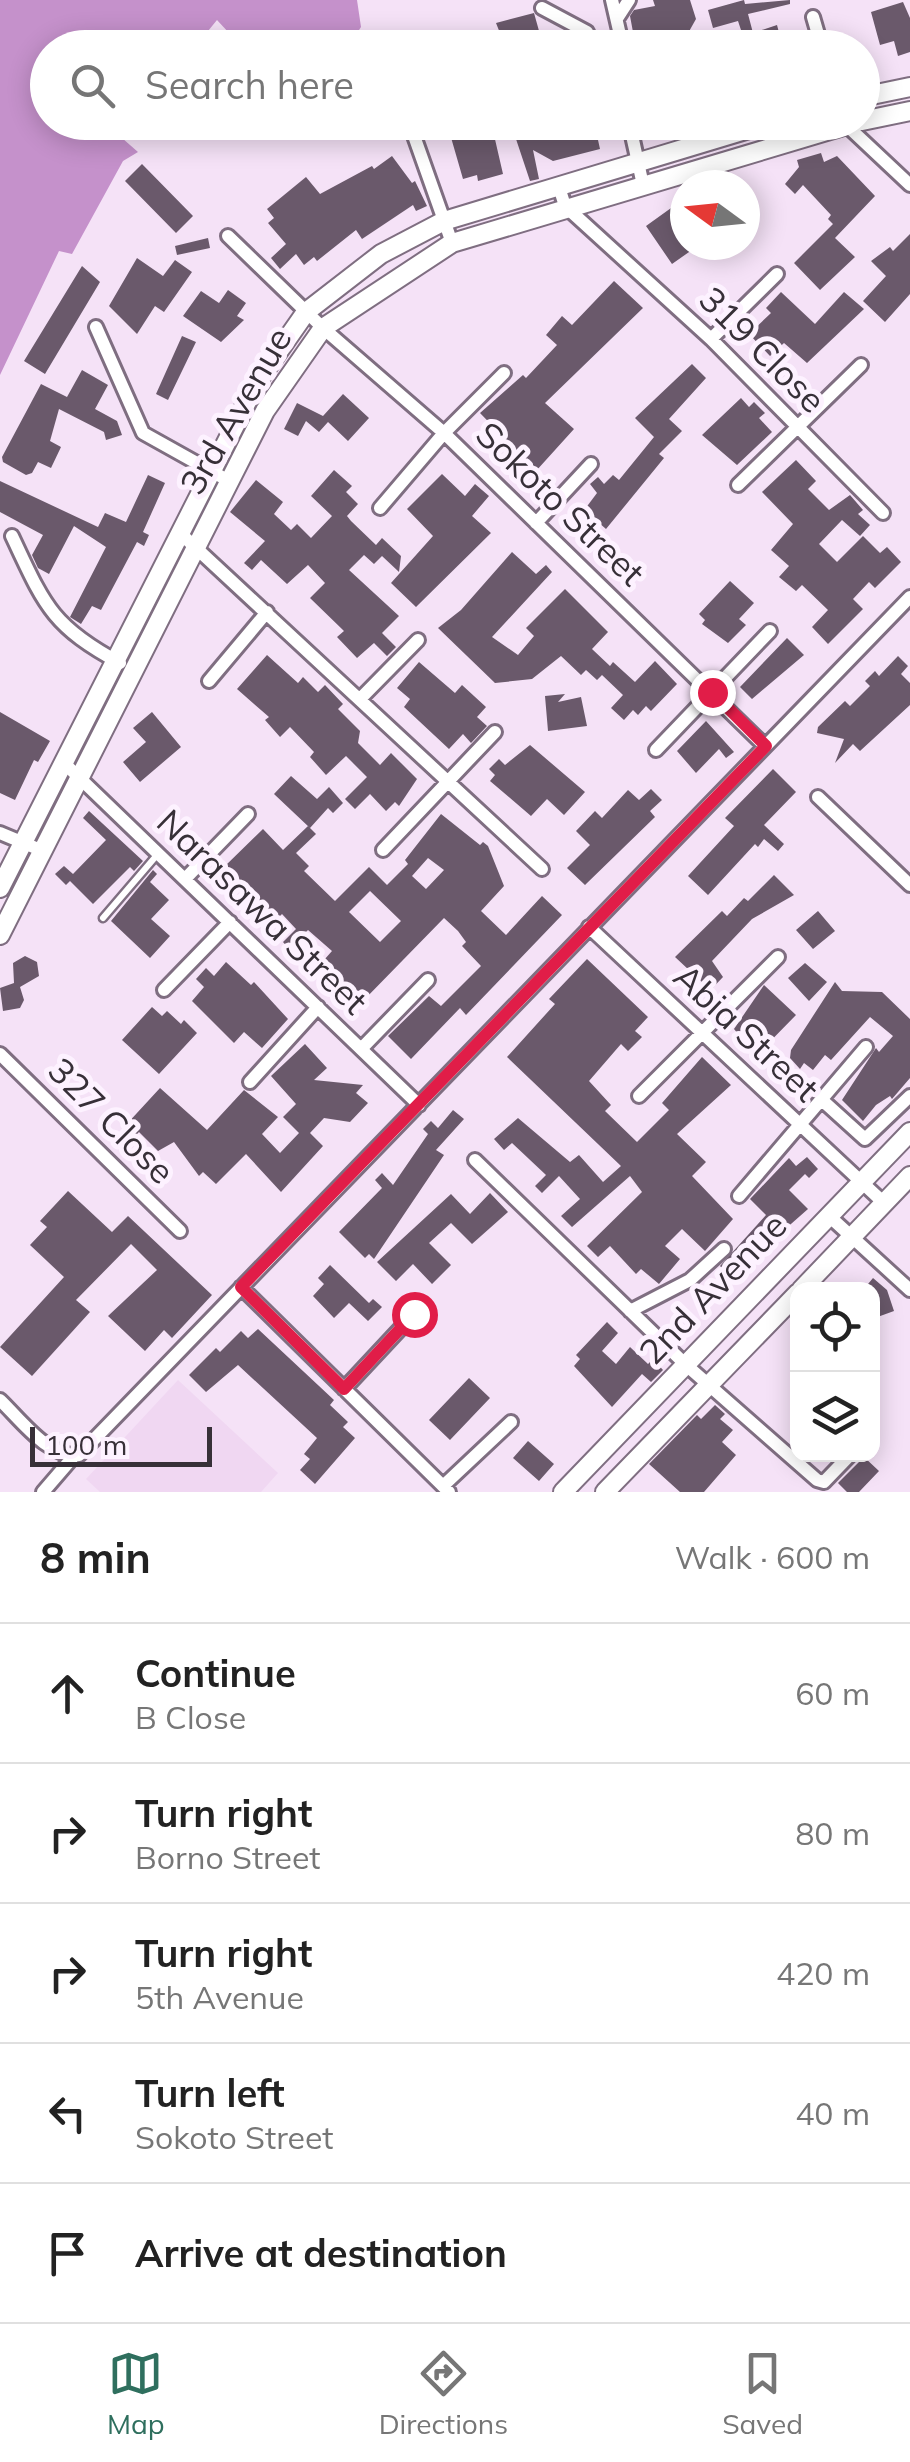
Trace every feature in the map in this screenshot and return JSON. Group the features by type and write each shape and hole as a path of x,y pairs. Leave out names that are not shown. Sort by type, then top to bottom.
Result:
{"street":[{"path":"612,0 620,30"},
{"path":"618,17 630,0"},
{"path":"542,8 583,30"},
{"path":"813,17 817,30"},
{"path":"880,93 910,87"},
{"name":"3rd Avenue","path":"880,117 910,111"},
{"path":"415,140 452,242"},
{"path":"633,140 644,185"},
{"name":"3rd Avenue","path":"0,888 256,382 306,312 381,254 444,221 713,140"},
{"name":"3rd Avenue","path":"0,934 266,411 323,328 452,242 795,140"},
{"path":"868,140 910,185"},
{"name":"319 Close","path":"559,187 566,206 712,339 883,512"},
{"name":"Sokoto Street","path":"228,236 323,328 444,433 766,746"},
{"path":"712,339 777,274"},
{"path":"96,327 143,433 229,481"},
{"path":"738,485 862,364"},
{"path":"380,508 444,433 504,373"},
{"path":"536,522 591,464"},
{"path":"181,534 542,869"},
{"path":"12,536 45,606 74,635 135,670"},
{"path":"43,1492 910,598"},
{"path":"209,681 266,612"},
{"path":"656,750 770,631"},
{"path":"360,699 418,640"},
{"path":"383,850 495,732"},
{"name":"Narasawa Street","path":"64,763 419,1105"},
{"path":"818,797 910,885"},
{"path":"185,878 248,814"},
{"path":"0,833 43,852"},
{"path":"164,990 230,922"},
{"name":"Abia Street","path":"589,927 884,1203"},
{"path":"639,1096 778,956"},
{"path":"361,1048 428,980"},
{"path":"250,1082 318,1007"},
{"path":"739,1196 866,1047"},
{"name":"327 Close","path":"0,1054 180,1231"},
{"path":"823,1102 865,1139 910,1096"},
{"name":"2nd Avenue","path":"563,1492 910,1132"},
{"path":"476,1160 685,1364 790,1456"},
{"name":"2nd Avenue","path":"808,1282 910,1176"},
{"path":"829,1216 910,1290"},
{"path":"630,1311 690,1280 724,1250"},
{"path":"241,1287 446,1489 510,1422"},
{"name":"2nd Avenue","path":"604,1492 790,1300"},
{"path":"344,1389 414,1314"},
{"path":"0,1400 53,1450 74,1456"},
{"path":"797,1462 824,1482 843,1462"}],"lane":[{"path":"102,918 157,854"}],"shaded area":[{"path":"0,0 357,0 359,30 226,30 217,20 209,30 30,30 30,140 124,140 138,152 123,161 72,254 59,251 0,375"},
{"path":"178,1380 278,1473 261,1492 100,1492 86,1479"}],"building":[{"path":"653,0 690,0 696,19 690,30 633,30 630,16 634,10 655,6"},
{"path":"744,0 745,4 790,0 790,4 748,14 752,30 741,30 738,21 713,28 708,10"},
{"path":"903,2 910,18 910,52 898,56 894,41 880,45 880,30 876,30 871,12"},
{"path":"534,13 539,30 499,30 496,23"},
{"path":"452,140 495,140 503,174 478,181 477,175 463,179"},
{"path":"516,140 598,140 600,149 553,161 533,150 539,179 530,181"},
{"path":"821,153 824,162 837,156 875,196 835,238 855,257 820,290 794,263 833,224 828,219 831,215 803,185 795,194 785,184 799,167 797,160"},
{"path":"392,156 412,183 415,181 427,206 416,211 413,205 362,239 356,230 317,261 314,257 304,265 296,254 280,269 271,258 286,244 268,223 274,218 267,209 306,177 320,194 372,166 374,169"},
{"path":"142,164 193,216 176,233 125,181"},
{"path":"670,209 670,260 678,260 672,264 646,226"},
{"path":"910,234 910,294 885,322 863,301 886,276 871,261 890,247 893,251"},
{"path":"208,238 210,248 177,255 175,246"},
{"path":"137,258 163,276 175,260 192,272 164,312 155,306 137,334 109,306"},
{"path":"82,266 100,282 45,374 24,361"},
{"path":"614,281 643,308 545,403 574,429 536,471 480,413 523,375 526,378 557,345 546,335 562,316 572,325"},
{"path":"228,290 246,303 237,316 244,320 221,342 183,316 201,291 219,303"},
{"path":"781,292 815,324 844,292 864,309 807,363 784,343 770,356 749,334 771,313 766,308"},
{"path":"182,336 196,342 168,400 156,394"},
{"path":"692,364 706,378 669,419 682,431 659,454 664,458 606,529 598,522 584,536 573,525 597,493 590,484 598,477 604,484 613,475 619,480 654,437 635,418"},
{"path":"82,370 108,385 95,409 117,421 122,435 106,440 104,432 59,409 50,441 61,447 51,468 38,462 32,473 26,475 3,462 2,457 41,384 67,397"},
{"path":"343,394 369,418 348,441 328,422 319,432 306,421 298,436 284,429 297,403 323,416"},
{"path":"741,398 749,407 754,402 765,413 759,418 772,432 737,465 702,435"},
{"path":"796,460 816,481 808,489 829,510 850,495 863,510 858,514 870,525 860,536 842,520 819,544 837,562 863,536 880,553 887,547 901,562 875,588 869,582 853,599 863,609 828,644 812,627 828,610 802,585 796,591 779,577 789,566 771,550 793,524 762,492"},
{"path":"334,470 352,486 346,492 358,504 347,516 376,545 382,538 401,556 399,572 382,556 374,564 364,555 349,570 399,616 382,633 396,647 387,656 374,643 357,658 337,637 344,631 310,598 325,583 308,565 287,584 261,560 252,570 244,563 265,541 230,512 256,480 283,502 274,514 291,530 297,524 311,538 332,516 311,496"},
{"path":"442,474 465,496 475,484 489,496 472,516 491,533 416,607 391,583 433,536 407,509"},
{"path":"148,475 165,483 143,532 149,535 144,546 137,542 101,610 92,606 81,624 70,617 106,547 74,526 49,574 38,568 32,555 43,535 0,512 0,481 98,527 105,513 126,522"},
{"path":"512,552 536,574 546,565 552,572 492,637 518,655 534,636 526,628 565,589 608,632 592,649 610,666 613,662 635,682 655,661 677,684 651,711 646,706 638,715 633,710 624,720 611,708 623,695 602,675 597,680 586,670 581,675 561,656 532,679 495,683 438,628 461,610"},
{"path":"730,581 754,603 739,619 746,625 728,643 702,624 705,620 699,614"},
{"path":"787,638 804,655 752,699 740,687"},
{"path":"267,655 298,683 303,677 318,692 325,685 343,704 338,709 360,731 358,743 380,765 391,753 417,779 399,806 395,802 386,811 370,794 355,809 345,799 367,777 346,756 326,775 310,757 314,752 290,727 280,737 265,720 269,717 237,689"},
{"path":"898,656 908,666 901,674 910,683 910,705 860,751 853,744 835,763 844,739 817,733 818,727 845,701 850,706 870,686 865,681 875,671 879,676"},
{"path":"419,662 455,693 462,685 486,707 477,717 487,726 471,743 463,734 449,749 404,707 410,699 397,688"},
{"path":"565,694 558,702 581,697 587,726 548,731 545,696"},
{"path":"0,712 50,741 38,762 34,760 15,800 0,793"},
{"path":"152,712 181,747 140,782 123,762 146,742 133,728"},
{"path":"706,721 734,752 726,758 719,749 696,773 677,751"},
{"path":"530,745 585,792 564,815 547,799 531,816 490,781 495,775 489,769 499,759 505,765"},
{"path":"773,769 796,792 764,825 784,844 778,851 764,839 758,847 755,844 708,895 688,876 734,826 725,818"},
{"path":"291,776 317,799 329,787 343,803 333,813 328,808 310,828 274,794"},
{"path":"651,789 662,800 650,811 655,817 585,885 567,868 590,845 576,831 595,811 602,818 628,790 639,800"},
{"path":"89,811 143,861 134,871 130,867 93,904 70,881 66,885 55,874 64,866 73,874 106,840 83,818"},
{"path":"441,814 480,845 483,842 488,846 504,886 481,911 506,935 542,896 562,915 466,1015 460,1008 411,1059 388,1036 429,996 441,1006 481,966 462,946 466,942 458,931 444,918 361,1003 324,960 332,951 308,930 289,949 283,942 296,929 282,914 274,922 223,868 263,829 283,850 308,826 316,834 296,853 309,866 304,871 335,901 369,867 387,885 408,864 405,860","holes":["428,858 444,870 426,889 412,876","370,891 401,921 380,942 349,912"]},
{"path":"153,870 157,874 150,882 169,900 151,919 170,936 150,958 111,921"},
{"path":"774,875 794,895 752,919 712,961 723,977 700,1001 693,994 704,984 675,957 722,911 727,916"},
{"path":"818,911 835,931 813,949 796,930"},
{"path":"25,956 37,962 39,976 20,987 24,1000 20,1008 3,1011 0,988 14,983 13,963"},
{"path":"587,959 648,1017 635,1031 642,1037 628,1051 621,1044 589,1081 611,1105 605,1111 637,1142 669,1110 662,1103 702,1057 731,1085 677,1134 706,1162 692,1176 733,1219 705,1251 682,1229 665,1246 680,1259 659,1284 641,1269 636,1274 610,1246 598,1257 587,1246 642,1192 630,1176 572,1227 561,1216 580,1199 559,1176 542,1193 535,1186 546,1175 512,1143 504,1150 494,1139 518,1118 570,1162 579,1155 603,1182 621,1166 507,1057 555,1004 549,999"},
{"path":"226,962 251,985 254,982 288,1019 262,1048 244,1032 234,1043 192,1001 204,987 196,979 206,968 214,976"},
{"path":"805,963 827,982 809,1001 788,978"},
{"path":"835,982 842,991 882,992 910,1019 910,1078 892,1099 890,1096 876,1105 863,1121 842,1100 876,1048 879,1052 893,1036 870,1017 831,1060 825,1055 813,1070 804,1063 800,1069 790,1058 791,1050"},
{"path":"764,985 796,1015 756,1056 734,1029"},
{"path":"152,1007 162,1016 167,1011 181,1024 184,1020 197,1033 159,1074 122,1040"},
{"path":"305,1044 327,1068 314,1080 363,1085 356,1093 368,1103 350,1122 324,1118 310,1133 323,1146 281,1192 246,1154 216,1184 203,1172 199,1176 174,1142 158,1151 139,1132 135,1136 125,1126 160,1088 207,1130 244,1090 278,1117 262,1134 280,1153 299,1133 283,1117 296,1104 271,1076"},
{"path":"453,1110 464,1119 436,1150 444,1155 374,1259 369,1254 365,1258 339,1232 382,1188 375,1180 382,1173 393,1185 428,1134 423,1129 431,1121 438,1128"},
{"path":"807,1157 818,1169 809,1178 805,1174 789,1190 808,1209 731,1277 720,1266 766,1215 750,1199 789,1158 796,1166"},
{"path":"68,1191 112,1232 128,1216 212,1295 172,1338 164,1330 145,1351 108,1316 157,1270 131,1244 76,1300 90,1312 32,1376 0,1347 64,1277 30,1245 47,1227 40,1221"},
{"path":"490,1193 508,1212 472,1244 451,1223 429,1243 451,1265 432,1284 413,1264 396,1281 377,1262 451,1194 470,1214"},
{"path":"330,1265 369,1303 373,1299 382,1307 368,1321 349,1303 334,1318 313,1296 324,1284 318,1278"},
{"path":"880,1284 887,1290 894,1311 880,1316"},
{"path":"607,1322 618,1333 602,1351 616,1364 630,1347 648,1364 653,1359 663,1370 651,1382 642,1374 612,1407 574,1366 580,1359 576,1355"},
{"path":"258,1329 334,1400 330,1405 348,1422 343,1427 355,1438 315,1484 300,1470 310,1459 304,1454 317,1438 238,1365 206,1392 189,1375 216,1348 220,1352 241,1331 248,1338"},
{"path":"469,1378 490,1398 450,1440 429,1420"},
{"path":"715,1405 725,1414 720,1419 733,1430 722,1442 736,1455 704,1492 680,1492 649,1464 697,1415 701,1419"},
{"path":"528,1441 554,1464 539,1481 513,1458"},
{"path":"859,1462 869,1462 879,1471 859,1492 847,1492 838,1483"}],"route":[{"path":"414,1314 344,1389 241,1287 766,746 712,692"}]}
